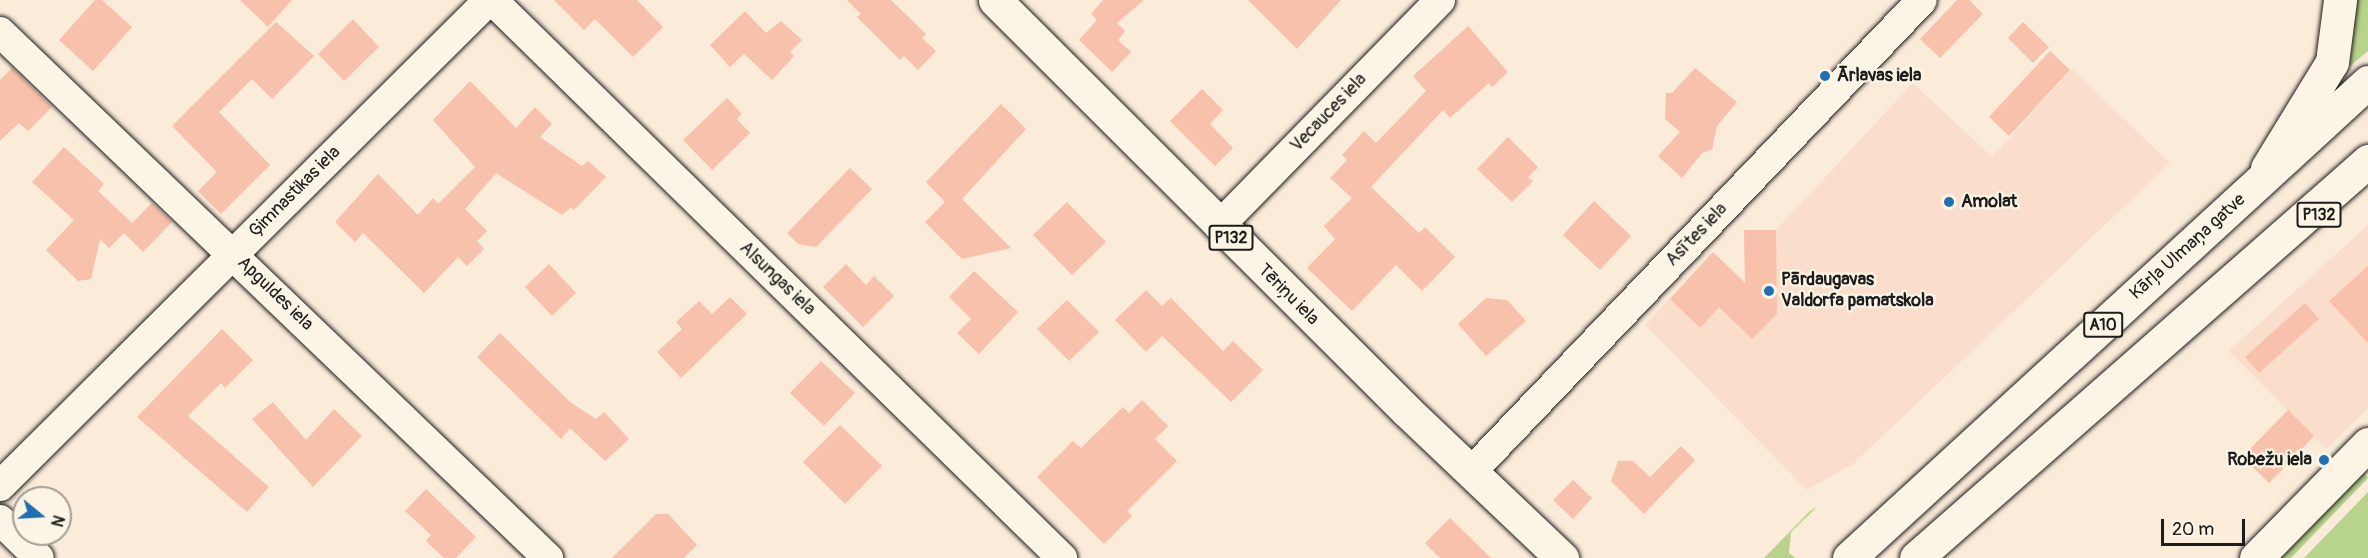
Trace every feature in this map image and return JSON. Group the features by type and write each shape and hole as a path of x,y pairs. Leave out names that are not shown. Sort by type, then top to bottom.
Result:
{"main road":[{"name":"Tēriņu iela","path":"995,0 1219,226 1562,558"},
{"path":"2258,183 2332,62 2340,0"},
{"name":"Kārļa Ulmaņa gatve","path":"1849,558 2368,82"},
{"path":"1916,558 2368,160"},
{"name":"P132","path":"2270,248 2368,182"},
{"path":"2256,558 2368,444"}],"street":[{"name":"Ģimnastikas iela","path":"0,486 490,0"},
{"name":"Alsungas iela","path":"490,0 1062,558"},
{"name":"Vecauces iela","path":"1219,226 1440,0"},
{"name":"Asītes iela","path":"1472,471 1922,0"},
{"name":"Apguldes iela","path":"0,32 548,558"},
{"path":"0,520 39,558"}],"shaded area":[{"path":"2072,69 2170,163 1853,464 1807,490 1645,325 1713,252 1745,282 1744,230 1776,230 1913,83 1992,157"},
{"path":"2368,225 2368,408 2326,449 2229,351"}],"green space":[{"path":"2356,0 2368,0 2368,51 2350,66"},
{"path":"2363,472 2368,478 2291,558 2281,558"},
{"path":"2368,492 2368,558 2304,558"},
{"path":"1817,507 1791,532 1789,553 1795,558 1764,558 1810,511"}],"building":[{"path":"95,0 102,0 132,27 93,71 59,40"},
{"path":"240,0 292,0 268,27"},
{"path":"554,0 637,0 663,27 633,57 595,19 584,30"},
{"path":"847,0 891,0 926,34 922,38 936,51 918,70 904,56 900,60 857,17 861,14"},
{"path":"1103,0 1144,0 1117,23 1125,31 1118,40 1131,52 1112,72 1079,40 1097,20 1091,14"},
{"path":"1248,0 1341,0 1297,49"},
{"path":"1957,0 1969,0 1983,14 1940,58 1920,39"},
{"path":"745,11 766,33 781,21 802,40 790,52 794,56 772,80 744,54 730,67 710,45"},
{"path":"353,19 379,47 344,81 318,54"},
{"path":"276,22 314,56 272,99 252,79 219,112 270,165 221,214 198,191 217,172 172,126"},
{"path":"2023,22 2049,47 2033,63 2008,38"},
{"path":"1468,26 1508,72 1492,87 1489,83 1450,118 1443,110 1371,187 1419,233 1425,227 1455,257 1422,291 1396,265 1352,311 1307,268 1335,239 1324,226 1352,198 1330,178 1347,160 1342,155 1364,131 1376,143 1426,91 1413,76"},
{"path":"2050,51 2070,70 2009,136 1989,117"},
{"path":"12,68 52,107 28,131 19,123 0,141 0,80"},
{"path":"1695,68 1737,102 1717,126 1712,150 1702,153 1682,178 1658,156 1680,132 1665,119 1666,93 1672,93"},
{"path":"470,81 516,128 535,107 552,124 540,137 582,166 588,161 606,177 574,210 571,207 562,215 496,173 465,209 487,231 477,241 484,249 467,266 458,257 424,293 363,233 355,242 335,222 378,174 418,215 433,198 438,204 475,167 433,120"},
{"path":"1202,89 1223,110 1210,124 1233,148 1215,166 1170,121"},
{"path":"727,98 742,114 737,119 750,133 712,170 683,140"},
{"path":"1001,104 1026,129 962,199 1011,248 962,259 925,222 945,202 926,182"},
{"path":"1508,137 1538,167 1528,177 1533,181 1512,202 1477,169"},
{"path":"64,147 104,184 98,191 132,223 152,203 172,222 143,252 124,233 109,248 100,239 91,279 78,281 46,250 74,220 32,182"},
{"path":"850,168 872,189 816,247 798,244 787,233"},
{"path":"1594,201 1631,236 1600,270 1563,235"},
{"path":"1067,202 1106,242 1072,275 1033,235"},
{"path":"1744,230 1776,230 1777,314 1752,339 1719,307 1700,328 1670,299 1713,252 1745,283"},
{"path":"549,264 576,293 552,316 525,287"},
{"path":"846,264 866,285 874,276 894,296 863,327 823,287"},
{"path":"2368,266 2368,343 2329,301"},
{"path":"974,271 1018,312 979,354 957,333 971,319 949,297"},
{"path":"1146,290 1162,306 1171,298 1223,351 1233,341 1263,370 1231,402 1162,336 1146,352 1115,320"},
{"path":"730,297 747,314 681,378 657,352 682,329 676,322 699,301 712,314"},
{"path":"1486,298 1507,300 1526,321 1486,356 1458,324"},
{"path":"1067,300 1099,332 1069,361 1037,329"},
{"path":"2305,303 2319,319 2259,373 2245,357"},
{"path":"222,329 253,360 225,388 221,383 188,416 269,487 247,512 137,417"},
{"path":"500,333 570,402 596,419 604,412 629,439 605,461 570,428 561,439 477,357"},
{"path":"821,361 855,393 824,426 790,393"},
{"path":"1142,400 1168,426 1155,439 1177,461 1127,511 1132,516 1104,544 1037,477 1073,441 1081,448 1123,407 1129,413"},
{"path":"273,402 306,440 334,409 362,436 313,487 252,419"},
{"path":"2288,410 2314,436 2298,453 2299,467 2286,466 2269,483 2242,457"},
{"path":"840,425 882,466 845,504 803,462"},
{"path":"1681,446 1695,460 1644,514 1611,481 1618,461 1633,461 1650,477"},
{"path":"1573,480 1592,498 1573,519 1553,500"},
{"path":"426,489 476,537 456,558 444,558 426,541 431,535 405,511"},
{"path":"656,514 668,514 697,545 684,558 612,558"},
{"path":"1450,518 1491,558 1440,558 1425,543"}],"place":[{"name":"Ārlavas iela","path":"1825,76"},
{"name":"Amolat","path":"1949,202"},
{"name":"Pārdaugavas Valdorfa pamatskola","path":"1769,291"},
{"name":"Robežu iela","path":"2324,460"}]}
